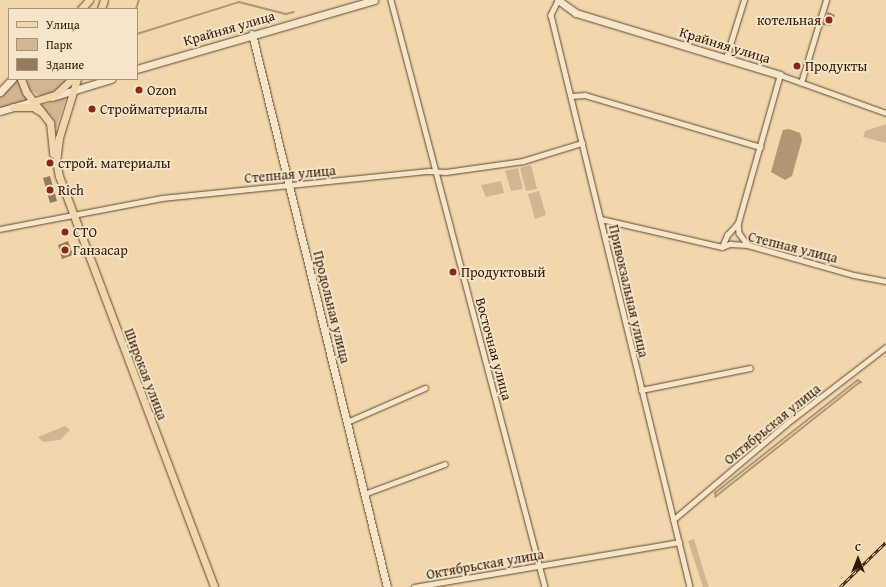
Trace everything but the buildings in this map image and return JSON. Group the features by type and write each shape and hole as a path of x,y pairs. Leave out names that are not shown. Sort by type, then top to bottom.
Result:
{"main road":[{"path":"82,8 89,0"},
{"name":"Широкая улица","path":"21,80 26,92 45,114 51,128 53,159 214,587"},
{"path":"35,101 45,99 64,88 71,80"},
{"path":"57,169 59,138 77,80"},
{"path":"12,107 34,107 45,114"}],"street":[{"name":"Крайняя улица","path":"138,69 252,34 374,0"},
{"name":"Восточная улица","path":"391,0 545,587"},
{"path":"726,58 744,0"},
{"path":"801,83 826,0"},
{"name":"Крайняя улица","path":"558,1 576,13 780,75 886,114"},
{"name":"Привокзальная улица","path":"558,1 551,15 690,587"},
{"name":"Продольная улица","path":"252,34 386,587"},
{"path":"748,245 739,232 738,222 780,75"},
{"path":"0,92 11,80"},
{"path":"45,99 73,92 108,80"},
{"path":"571,96 585,95 760,147"},
{"path":"0,111 35,101"},
{"name":"Степная улица","path":"0,229 162,198 523,161 582,143"},
{"name":"Степная улица","path":"601,219 722,247 730,244 748,245 886,281"},
{"path":"722,247 727,235 738,222"},
{"name":"Октябрьская улица","path":"673,520 786,424 886,347"},
{"path":"641,390 750,368"},
{"path":"347,422 425,388"},
{"path":"364,494 445,464"},
{"name":"Октябрьская улица","path":"414,587 679,542"}],"green space":[{"path":"18,80 28,101 0,109 0,96"},
{"path":"26,80 67,80 57,91 40,96 28,89"},
{"path":"66,97 56,129 53,119 40,106"},
{"path":"886,124 886,143 863,137 865,131"},
{"path":"531,165 537,189 526,191 520,168"},
{"path":"518,168 523,189 511,191 505,171"},
{"path":"501,181 504,193 486,197 481,185"},
{"path":"539,191 546,215 535,219 528,194"},
{"path":"65,426 70,430 60,440 43,442 38,437"},
{"path":"694,539 709,587 703,587 688,541"}],"shaded area":[{"path":"789,129 800,133 802,140 792,176 785,180 771,172 783,130"}],"waterway":[{"path":"136,8 139,0"},
{"path":"138,34 239,2 286,14 294,12"},
{"path":"858,380 861,382 716,497 715,493 858,380"}],"railway":[{"path":"840,587 886,542"}],"place":[{"name":"котельная","path":"829,20"},
{"name":"Продукты","path":"797,66"},
{"name":"Ozon","path":"139,90"},
{"name":"Стройматериалы","path":"92,109"},
{"name":"строй. материалы","path":"50,163"},
{"name":"Rich","path":"50,190"},
{"name":"СТО","path":"65,232"},
{"name":"Ганзасар","path":"65,250"},
{"name":"Продуктовый","path":"453,272"}]}
